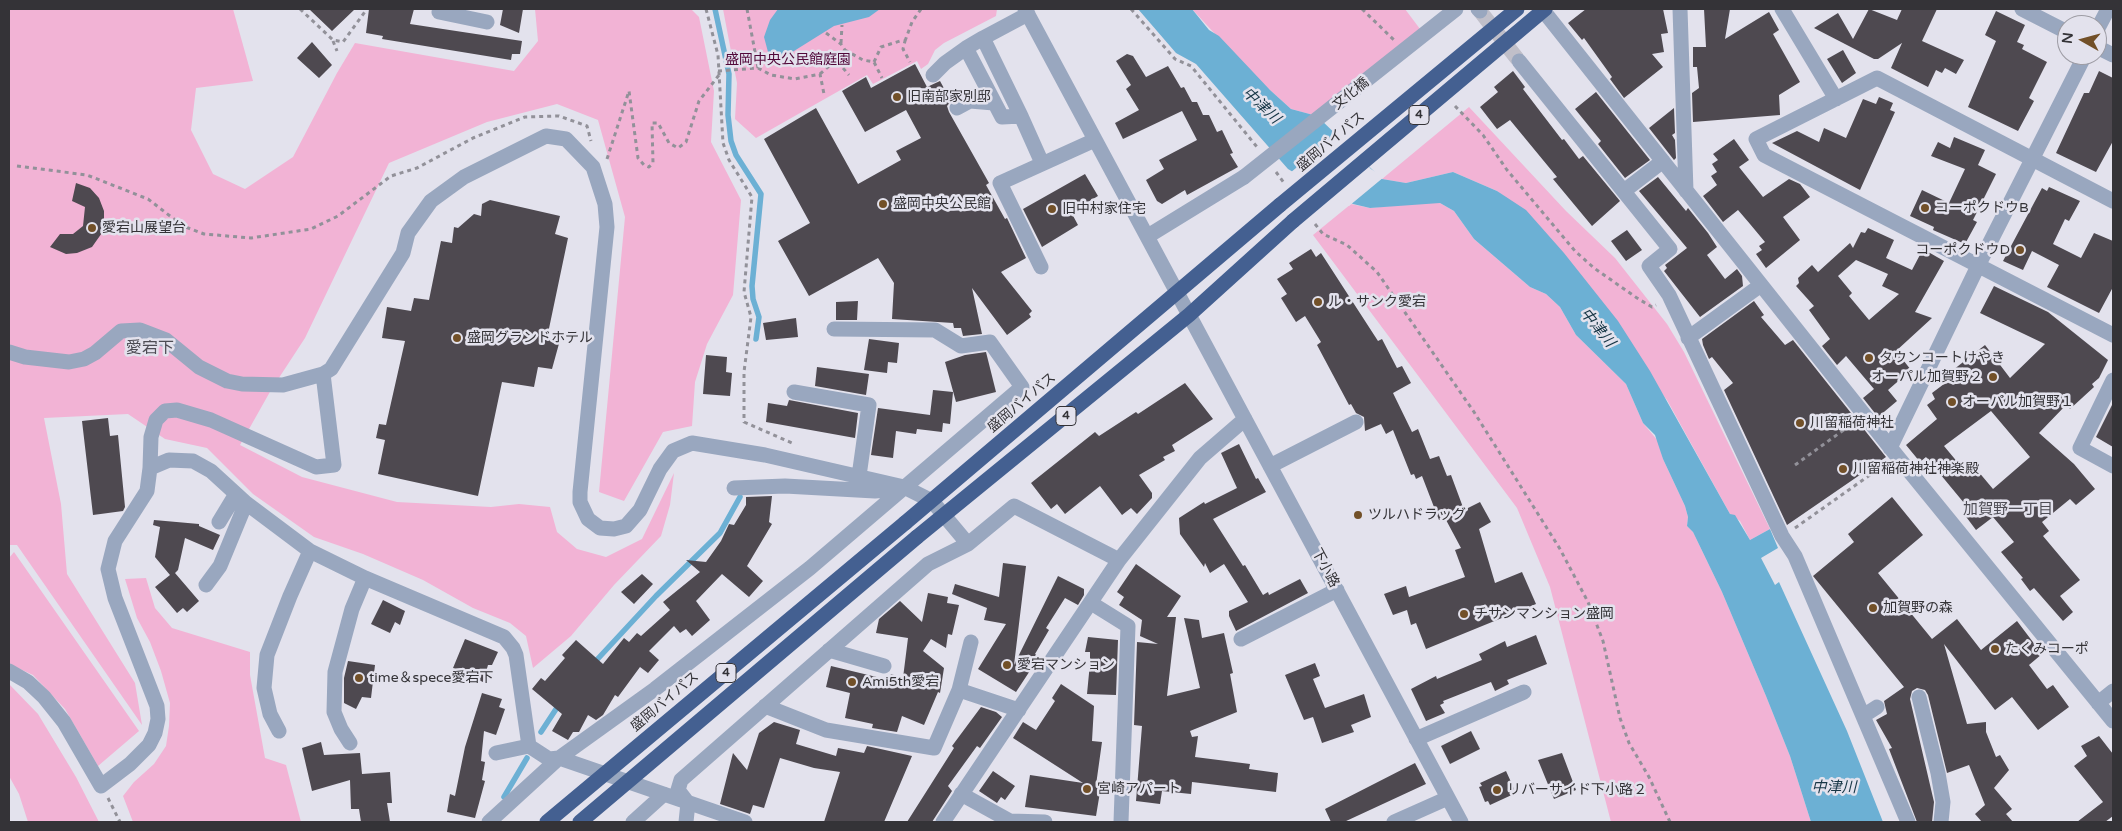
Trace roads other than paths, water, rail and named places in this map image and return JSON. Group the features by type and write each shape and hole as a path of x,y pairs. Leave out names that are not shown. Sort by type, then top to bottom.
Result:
{"highway":[{"name":"盛岡バイパス","path":"547,822 932,501 1280,205 1517,9"},
{"name":"4","path":"580,822 918,537 1189,315 1293,221 1544,9"}],"street":[{"path":"440,9 439,12 487,22"},
{"name":"文化橋","path":"1148,236 1244,177 1456,9"},
{"path":"1544,9 1893,452 2113,721"},
{"path":"1680,9 1686,191"},
{"path":"1782,9 1836,99"},
{"path":"2022,9 2057,27"},
{"path":"933,75 945,63 966,48 1026,11"},
{"name":"下小路","path":"1026,11 1461,822"},
{"path":"983,38 1042,163"},
{"path":"966,48 1002,116 1021,116"},
{"path":"1519,61 1670,249 1650,266 1669,295 1782,536 1795,556 1908,822"},
{"path":"1893,452 1978,266 2080,65"},
{"path":"2113,201 1877,78 1756,139 1764,155 2113,335"},
{"path":"957,108 970,101 994,103"},
{"path":"9,352 25,357 69,362 84,359 95,353 121,331 140,330 166,340 199,367 226,381 242,384 283,385 323,374 331,369 403,253 408,234 431,201 464,177 546,136 566,139 593,167 605,204 607,226 580,492 580,502 588,519 600,528 614,529 626,526 640,510 660,469 673,451 692,443 765,455 904,488 932,501 968,544"},
{"path":"1041,266 1000,183 1095,140"},
{"path":"1624,191 1663,161"},
{"path":"1688,338 1761,285"},
{"path":"489,822 559,758 647,694 810,568 1022,387 990,342 961,346 935,330 834,329"},
{"path":"9,671 28,682 44,697 64,722 101,786 130,764 149,745 155,733 158,719 154,694 115,598 108,569 115,541 148,491 151,436 156,420 165,411 176,410 211,420 316,467 334,465 323,374"},
{"path":"2113,380 2080,448 2113,466"},
{"path":"794,392 869,405 859,476"},
{"path":"943,822 1092,603 1119,560 1200,458 1245,419"},
{"path":"1270,466 1356,422"},
{"path":"150,468 169,460 193,461 211,471 241,499 310,551 365,578 504,637 510,642 518,665 529,746"},
{"path":"734,488 785,486 875,491 904,488"},
{"path":"219,522 241,499"},
{"path":"206,585 220,566 241,499"},
{"path":"686,822 688,802 678,790 681,780 928,564 968,544 1014,506 1119,560"},
{"path":"279,731 266,702 264,673 271,642 310,551"},
{"path":"350,742 341,730 334,712 335,672 350,616 365,578"},
{"path":"1241,639 1337,590"},
{"path":"1092,603 1128,626 1120,822"},
{"path":"765,706 826,730 934,748 959,690 971,642"},
{"path":"830,650 884,666"},
{"path":"959,690 1019,710"},
{"path":"2098,703 2113,691"},
{"path":"1416,739 1524,692"},
{"path":"1919,697 1938,773 1943,802 1941,822"},
{"path":"1863,716 1877,707"},
{"path":"496,752 529,746 549,758 559,758 744,822"},
{"path":"632,822 664,794"},
{"path":"961,794 1010,821 1045,822"},
{"path":"1394,822 1448,798"}],"water":[{"path":"778,9 880,9 869,17 834,26 786,56 768,52 764,37 770,20"},
{"name":"中津川","path":"1138,9 1192,9 1209,30 1219,36 1270,90 1291,109 1317,116 1382,179 1406,183 1453,172 1497,191 1526,210 1564,253 1618,321 1650,371 1730,514 1735,515 1750,540 1770,529 1778,548 1761,558 1775,585 1779,582 1847,731 1883,822 1811,822 1790,756 1766,696 1722,592 1693,532 1687,526 1688,517 1685,506 1663,459 1655,435 1643,423 1626,384 1576,335 1560,307 1546,294 1530,287 1474,239 1454,211 1440,203 1370,208 1353,204 1318,187 1288,169 1196,64 1176,53"}],"waterway":[{"path":"715,9 729,74 728,115 731,141 736,155 761,194 752,286 753,299 759,317 756,339"},
{"path":"593,664 656,596 720,533 740,497"},
{"path":"541,732 560,703"},
{"path":"504,797 527,758"}],"tunnel":[{"path":"1480,11 1519,61"}],"place":[{"name":"旧南部家別邸","path":"897,97"},
{"name":"盛岡中央公民館","path":"883,204"},
{"name":"コーポクドウB","path":"1925,208"},
{"name":"旧中村家住宅","path":"1052,209"},
{"name":"愛宕山展望台","path":"92,228"},
{"name":"コーポクドウD","path":"2020,250"},
{"name":"ル・サンク愛宕","path":"1318,302"},
{"name":"盛岡グランドホテル","path":"457,338"},
{"name":"タウンコートけやき","path":"1869,358"},
{"name":"オーパル加賀野２","path":"1993,377"},
{"name":"オーパル加賀野１","path":"1952,402"},
{"name":"川留稲荷神社","path":"1800,423"},
{"name":"川留稲荷神社神楽殿","path":"1843,469"},
{"name":"ツルハドラッグ","path":"1358,515"},
{"name":"加賀野の森","path":"1873,608"},
{"name":"チサンマンション盛岡","path":"1464,614"},
{"name":"たくみコーポ","path":"1995,649"},
{"name":"愛宕マンション","path":"1007,665"},
{"name":"time＆spece愛宕下","path":"359,678"},
{"name":"Ami5th愛宕","path":"852,682"},
{"name":"宮崎アパート","path":"1087,789"},
{"name":"リバーサイド下小路２","path":"1497,790"}],"district":[{"name":"愛宕下","path":"150,349"},
{"name":"加賀野一丁目","path":"2008,510"}],"park label":[{"name":"盛岡中央公民館庭園","path":"788,60"}]}
